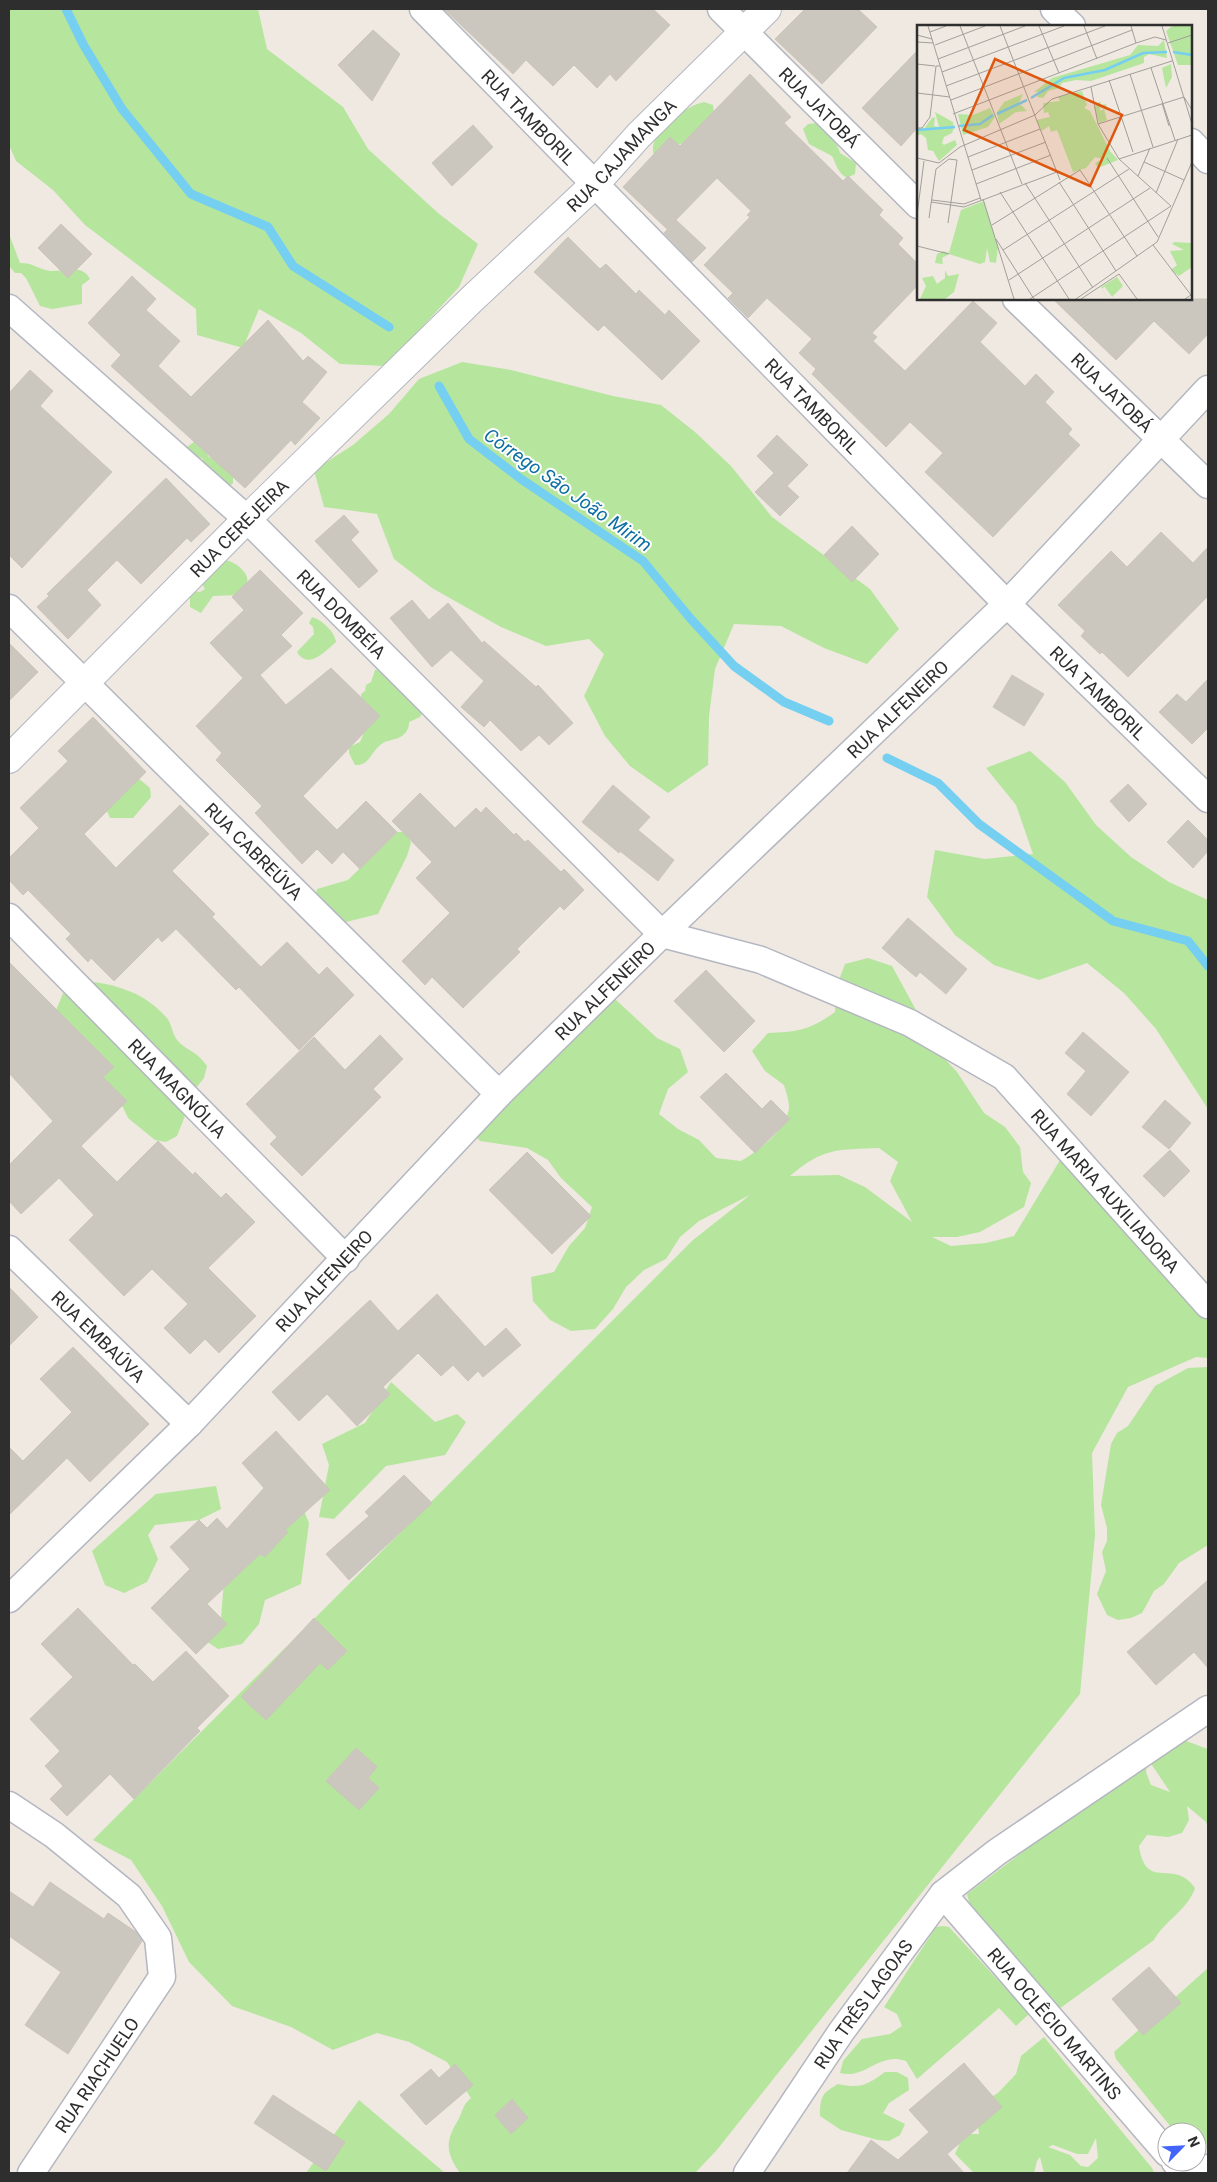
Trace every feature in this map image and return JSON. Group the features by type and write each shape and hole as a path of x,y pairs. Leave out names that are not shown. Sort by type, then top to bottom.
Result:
{"street":[{"name":"RUA TAMBORIL","path":"422,9 1008,604 1208,798"},
{"name":"RUA JATOBÁ","path":"721,9 917,204"},
{"name":"RUA CAJAMANGA","path":"472,299 595,184 640,135 767,9"},
{"path":"1054,9 1071,25"},
{"path":"1192,143 1208,160"},
{"name":"RUA CEREJEIRA","path":"9,759 247,519 472,299"},
{"name":"RUA JATOBÁ","path":"1017,300 1208,485"},
{"name":"RUA DOMBÉIA","path":"9,308 247,519 662,934"},
{"name":"RUA ALFENEIRO","path":"9,1598 189,1424 499,1094 662,934 1008,604 1208,389"},
{"name":"RUA CABREÚVA","path":"9,608 499,1094"},
{"name":"RUA MAGNÓLIA","path":"9,917 346,1259"},
{"name":"RUA MARIA AUXILIADORA","path":"662,934 770,963 910,1023 1004,1077 1208,1305"},
{"name":"RUA EMBAÚVA","path":"9,1249 189,1424"},
{"name":"RUA TRÊS LAGOAS","path":"746,2173 841,2032 943,1894 997,1852 1208,1709"},
{"name":"RUA RIACHUELO","path":"9,1805 54,1835 129,1896 158,1938 162,1976 31,2173"},
{"name":"RUA OCLÊCIO MARTINS","path":"943,1894 1157,2141"},
{"path":"1203,2173 1208,2168"}],"green space":[{"path":"9,9 258,9 267,49 343,107 368,149 438,213 478,244 459,287 386,366 340,364 301,333 259,309 243,348 197,335 196,309 85,225 53,190 16,161 9,145"},
{"path":"704,102 713,105 714,113 685,142 654,155 653,147 661,130 687,109"},
{"path":"817,123 834,141 840,153 856,163 855,174 847,178 839,170 832,156 809,144 803,129 808,124"},
{"path":"9,234 20,263 50,271 72,269 86,274 90,279 82,285 82,304 52,309 40,306 26,278 21,273 15,273 9,266"},
{"path":"462,362 511,370 613,396 661,405 695,432 731,466 772,517 870,589 899,629 867,664 824,648 781,626 734,624 715,669 709,716 708,765 668,793 630,766 605,736 584,696 604,654 589,639 546,646 501,627 432,588 394,559 377,514 324,507 314,470 353,445 389,414 419,379"},
{"path":"198,439 209,457 216,459 233,477 233,483 229,487 202,462 203,459 186,451 187,447"},
{"path":"225,560 233,563 245,573 247,581 245,587 238,595 213,596 201,613 190,607 190,595 194,591 200,592 205,589 202,584"},
{"path":"312,617 327,627 333,634 336,642 322,654 307,660 297,652 314,634 313,627 309,623"},
{"path":"387,668 427,705 420,717 409,722 407,730 402,736 381,744 366,762 355,765 349,753 349,747 360,742 365,730 361,694 365,691 366,685 371,682 375,670"},
{"path":"1030,751 1065,782 1096,825 1131,857 1169,882 1208,900 1208,1109 1156,1029 1124,993 1087,963 1039,980 994,965 955,935 927,897 935,850 985,859 1033,854 1016,805 986,768"},
{"path":"138,778 150,788 151,797 133,818 110,818 106,809"},
{"path":"397,832 407,832 411,843 407,856 378,914 330,926 314,901 317,889 348,880"},
{"path":"868,958 892,966 940,1054 957,1072 984,1113 1005,1127 1020,1147 1023,1172 1031,1183 1024,1207 980,1232 957,1237 932,1237 951,1246 986,1243 1014,1236 1071,1142 1208,1318 1208,1358 1196,1357 1128,1387 1092,1453 1095,1535 1080,1694 716,2151 695,2173 460,2173 452,2159 449,2142 464,2106 471,2098 447,2062 409,2042 377,2033 333,2050 291,2027 232,2006 189,1962 162,1906 131,1860 93,1840 693,1240 750,1195 699,1221 680,1237 666,1259 644,1270 626,1287 613,1309 595,1329 571,1331 550,1320 533,1301 531,1277 554,1272 569,1246 585,1228 592,1207 561,1178 548,1160 527,1148 480,1141 464,1125 601,986 657,1038 680,1049 688,1072 668,1089 659,1114 678,1129 699,1140 716,1158 741,1161 763,1146 777,1133 789,1109 784,1085 765,1071 752,1051 768,1033 803,1029 818,1023 835,1012 836,988 845,964","holes":["879,1148 898,1162 890,1181 912,1222 865,1187 839,1175 790,1176 812,1160 841,1150"]},
{"path":"86,981 119,987 149,1002 168,1020 178,1041 196,1054 207,1066 204,1078 196,1088 177,1136 166,1142 155,1140 128,1118 118,1097 54,1015 64,991"},
{"path":"1208,1367 1208,1545 1179,1563 1164,1584 1154,1591 1142,1613 1131,1618 1118,1620 1107,1615 1097,1594 1106,1571 1102,1552 1107,1541 1107,1528 1101,1505 1111,1444 1117,1433 1128,1426 1155,1386 1188,1368"},
{"path":"391,1382 435,1422 457,1414 466,1422 445,1455 386,1466 334,1519 319,1517 329,1465 322,1444 365,1423"},
{"path":"216,1486 221,1509 199,1520 155,1525 148,1535 158,1559 147,1582 124,1593 105,1585 92,1551 156,1494"},
{"path":"299,1499 309,1523 301,1584 265,1600 259,1624 242,1644 218,1649 206,1641 221,1618 224,1580"},
{"path":"1164,1733 1208,1749 1208,1828 1206,1822 1187,1806 1189,1820 1182,1833 1168,1837 1147,1835 1139,1846 1143,1860 1148,1868 1154,1872 1178,1875 1187,1879 1195,1888 1187,1903 1154,1940 1059,2009 970,1906 967,1894 1147,1758","holes":["1148,1759 1170,1792 1151,1785 1146,1772"]},
{"path":"936,1927 949,1927 1029,2014 1016,2026 999,2008 917,2079 906,2061 896,2059 880,2062 857,2073 840,2073 843,2061 862,2039 890,2034 902,2026 897,2014 884,2007"},
{"path":"1208,1968 1208,2142 1207,2122 1167,2122 1116,2059 1114,2052"},
{"path":"1044,2037 1152,2168 1154,2173 1044,2173 1040,2157 1034,2173 974,2173 955,2154 960,2143 968,2134 979,2134 978,2127 991,2097 998,2093 1016,2074 1021,2056","holes":["1096,2138 1098,2158 1088,2167 1081,2166 1070,2155 1048,2147 1053,2145 1077,2154 1088,2154"]},
{"path":"885,2072 897,2072 908,2078 909,2090 889,2103 883,2113 905,2124 900,2135 889,2141 878,2140 841,2130 820,2116 821,2100 825,2093 833,2087 838,2084 863,2085"},
{"path":"359,2100 445,2173 306,2173"}],"building":[{"path":"444,9 653,9 670,25 616,81 610,74 597,88 574,65 553,86 526,60 513,74"},
{"path":"805,9 858,9 877,27 822,84 775,39"},
{"path":"373,30 400,54 372,101 338,65"},
{"path":"917,51 917,128 901,146 862,108"},
{"path":"750,74 791,117 784,123 843,181 848,176 883,210 879,215 903,238 898,244 917,263 917,286 872,333 877,337 873,341 905,371 973,301 997,323 980,342 1025,386 1036,374 1054,392 1045,402 1072,429 1068,434 1080,445 993,537 925,472 943,453 910,422 886,447 812,374 816,369 799,353 812,339 767,298 748,318 728,298 733,293 704,265 750,217 747,215 751,211 717,178 667,229 623,187 670,137 680,146"},
{"path":"473,125 493,147 452,186 432,163"},
{"path":"676,220 706,248 692,262 664,233"},
{"path":"61,224 92,254 68,278 38,248"},
{"path":"568,237 600,269 606,264 636,294 639,290 665,315 669,310 700,341 662,380 604,325 598,331 534,272"},
{"path":"132,276 156,299 146,310 180,341 158,366 191,397 268,320 303,361 308,356 327,372 302,402 320,418 295,445 291,440 245,488 111,366 121,355 88,323"},
{"path":"1208,299 1208,334 1189,354 1154,321 1116,360 1054,300"},
{"path":"30,370 53,391 40,406 112,472 22,568 9,555 9,393"},
{"path":"777,435 808,465 787,486 799,497 780,516 755,492 774,473 757,456"},
{"path":"166,478 210,524 191,542 187,538 141,584 117,560 87,590 101,605 68,639 37,607 49,596 47,594"},
{"path":"344,515 359,532 351,540 378,571 359,588 315,541"},
{"path":"852,526 879,554 852,582 824,555"},
{"path":"1161,532 1193,563 1208,547 1208,596 1128,677 1102,652 1100,654 1081,636 1085,631 1058,605 1111,551 1127,567"},
{"path":"260,570 303,613 281,635 292,646 260,675 286,705 331,668 380,716 303,796 337,830 366,801 397,832 360,869 343,852 332,864 317,849 302,864 255,813 262,806 216,760 222,753 196,726 243,678 210,643 244,610 232,597"},
{"path":"412,600 429,620 448,603 482,643 484,641 536,687 538,685 573,723 549,745 539,735 521,751 490,720 484,727 461,707 484,681 451,650 432,667 390,618"},
{"path":"9,643 38,672 9,701"},
{"path":"1012,675 1044,694 1024,726 993,707"},
{"path":"1208,679 1208,728 1192,744 1159,712 1177,694 1186,702"},
{"path":"93,717 146,772 84,834 116,868 180,805 209,834 172,871 215,914 212,917 261,967 287,942 319,975 327,967 354,995 299,1050 239,987 236,990 176,929 162,942 158,937 114,981 91,958 88,962 66,939 71,934 28,890 23,895 9,880 9,858 39,828 20,808 68,761 58,751"},
{"path":"1128,784 1147,804 1129,822 1110,801"},
{"path":"613,785 650,817 638,830 674,860 658,881 620,851 619,853 582,822"},
{"path":"420,793 455,828 476,808 481,813 486,807 514,835 516,833 525,842 528,840 561,872 564,869 584,890 564,910 560,906 517,949 520,952 463,1008 432,977 425,985 402,961 450,913 416,878 432,862 392,821"},
{"path":"1188,820 1208,840 1208,851 1193,868 1167,842"},
{"path":"908,918 967,969 946,994 920,972 916,977 882,948"},
{"path":"9,962 114,1067 103,1077 127,1101 81,1146 117,1182 158,1141 193,1175 195,1172 221,1198 226,1193 255,1222 208,1268 256,1316 219,1353 205,1339 190,1354 164,1328 188,1304 152,1269 124,1296 69,1240 94,1215 59,1178 21,1214 9,1201 9,1165 53,1121 9,1073"},
{"path":"706,970 755,1021 724,1052 674,1001"},
{"path":"1083,1032 1129,1072 1091,1116 1067,1094 1086,1071 1065,1053"},
{"path":"380,1035 403,1059 373,1089 381,1097 302,1176 270,1144 277,1137 246,1104 314,1037 345,1070"},
{"path":"726,1073 762,1109 771,1100 790,1119 755,1153 700,1097"},
{"path":"1165,1100 1191,1123 1169,1149 1142,1127"},
{"path":"1170,1150 1190,1171 1164,1197 1143,1176"},
{"path":"527,1152 591,1216 552,1254 489,1190"},
{"path":"9,1287 38,1317 9,1346"},
{"path":"437,1294 485,1347 506,1328 521,1345 483,1377 478,1371 468,1381 453,1365 441,1376 418,1353 383,1387 390,1394 357,1426 327,1394 299,1421 272,1392 370,1300 398,1331"},
{"path":"73,1347 149,1424 90,1482 67,1458 9,1515 9,1447 23,1461 72,1412 40,1379"},
{"path":"276,1431 330,1490 285,1530 288,1532 265,1557 260,1554 207,1604 227,1624 196,1654 151,1608 190,1569 170,1547 199,1520 207,1528 217,1518 227,1529 264,1488 242,1463"},
{"path":"404,1475 432,1503 349,1580 326,1554 369,1516 365,1512"},
{"path":"1208,1580 1208,1668 1194,1652 1156,1685 1127,1652"},
{"path":"78,1608 133,1665 135,1664 153,1682 186,1651 229,1696 197,1728 200,1731 134,1799 110,1774 67,1816 50,1799 63,1786 45,1766 60,1751 30,1719 73,1677 41,1644"},
{"path":"314,1618 347,1651 328,1670 320,1663 266,1720 241,1697"},
{"path":"356,1748 377,1767 368,1778 379,1788 359,1810 326,1781"},
{"path":"50,1882 104,1919 108,1913 136,1932 142,1941 68,2054 25,2025 61,1972 9,1936 9,1891 33,1907"},
{"path":"1149,1967 1181,2003 1143,2035 1112,1999"},
{"path":"964,2063 1002,2107 947,2154 964,2173 847,2173 871,2140 898,2160 929,2132 909,2110"},
{"path":"455,2064 473,2085 426,2125 400,2095 431,2069 439,2078"},
{"path":"273,2095 345,2142 326,2171 254,2123"},
{"path":"512,2099 528,2118 511,2134 495,2115"}],"waterway":[{"name":"Córrego São João Mirim","path":"66,9 83,44 122,109 191,194 268,227 293,266 389,327"},
{"name":"Córrego São João Mirim","path":"439,386 469,439 521,479 643,561 690,618 734,666 784,702 829,721"},
{"name":"Córrego São João Mirim","path":"887,758 938,783 979,824 1113,921 1188,941 1208,966"}]}
